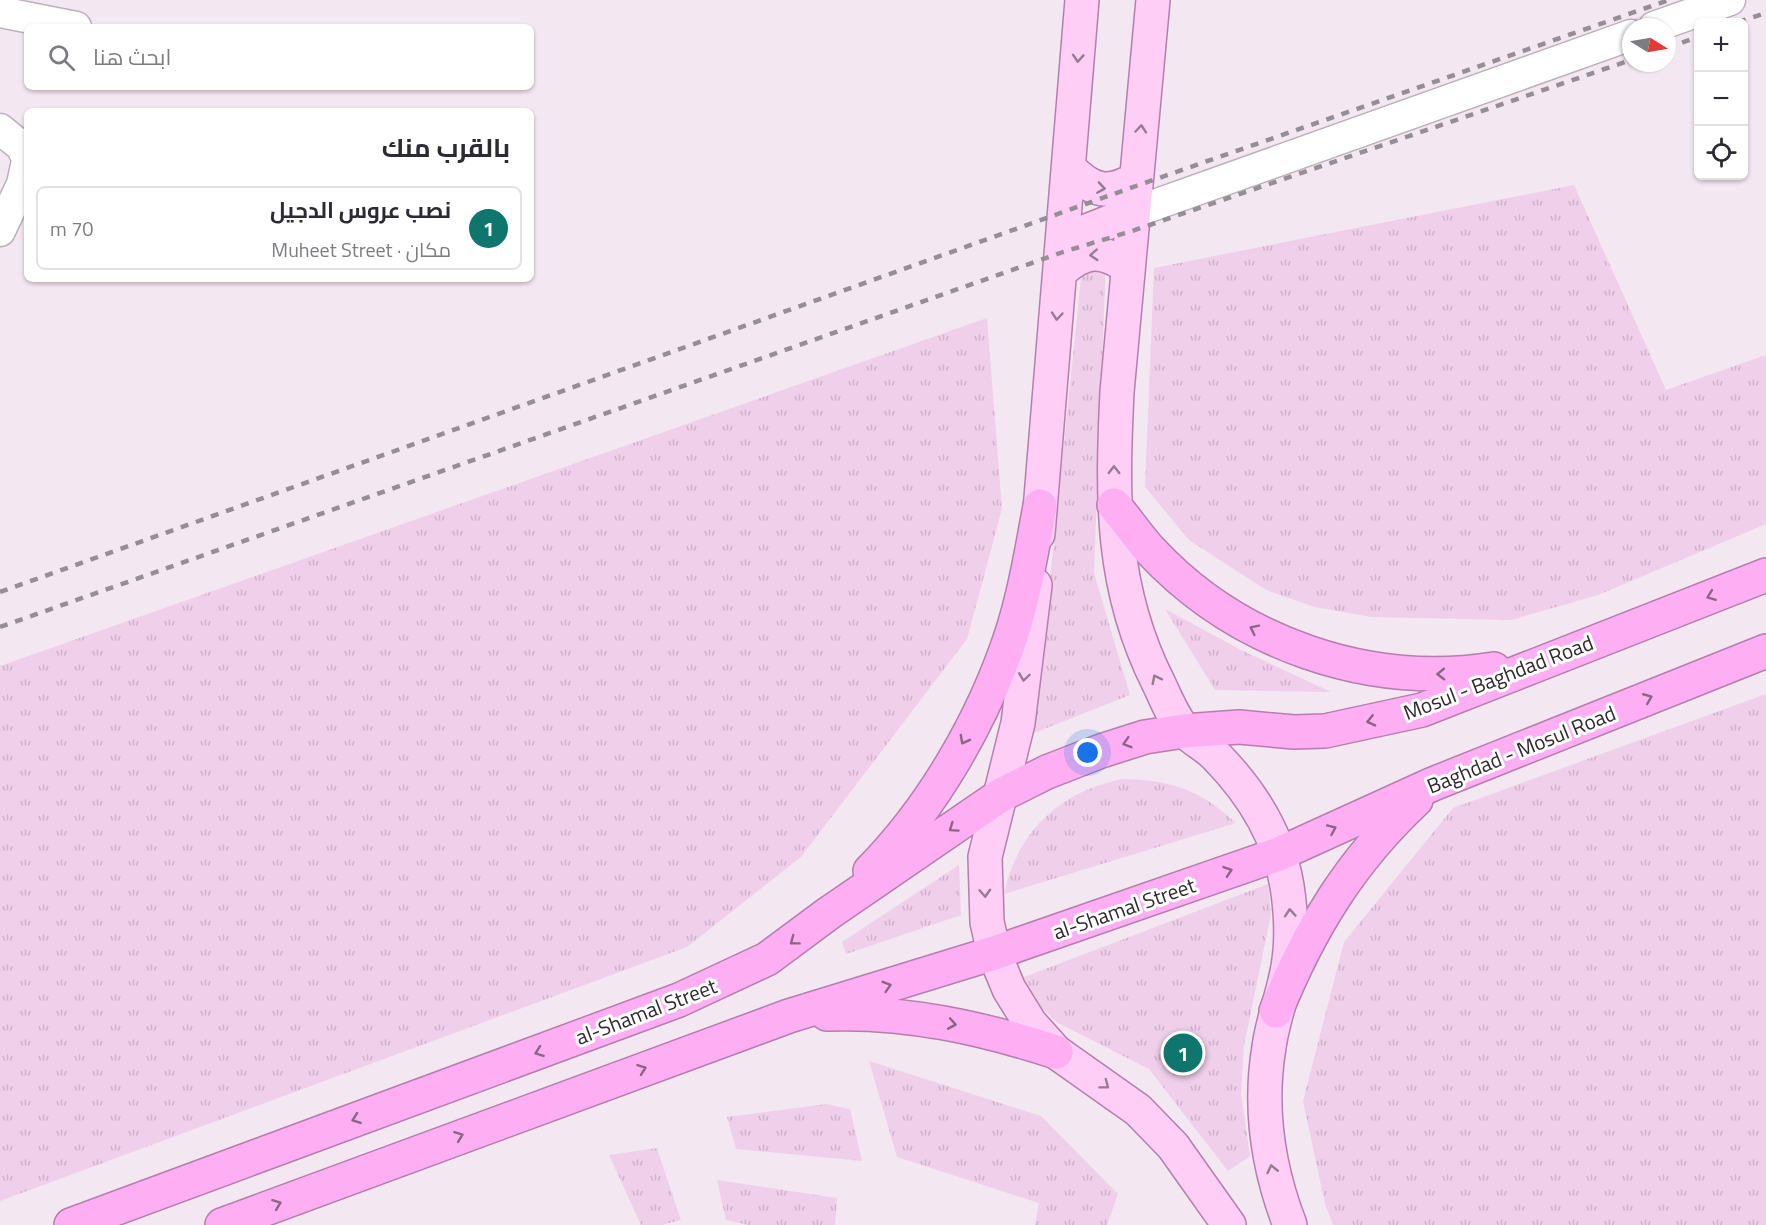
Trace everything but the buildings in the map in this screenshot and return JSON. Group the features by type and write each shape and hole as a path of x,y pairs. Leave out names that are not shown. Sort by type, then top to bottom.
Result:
{"highway":[{"path":"1114,505 1151,551 1194,591 1242,624 1295,649 1351,666 1408,674 1467,674 1524,664 1580,646"},
{"path":"829,913 876,866 918,814 955,758 981,708 1011,636 1028,572 1040,506"},
{"name":"Mosul - Baghdad Road","path":"1185,731 1239,728 1294,732 1354,725 1422,710 1580,646 1766,575"},
{"name":"Baghdad - Mosul Road","path":"1279,854 1433,784 1766,651"},
{"name":"al-Shamal Street","path":"71,1225 679,1000 767,959 829,913 1001,795 1047,772 1101,751 1144,737 1185,731"},
{"path":"1276,1011 1297,960 1324,910 1378,839 1433,784"},
{"name":"al-Shamal Street","path":"222,1225 789,1016 994,953 1279,854"},
{"path":"789,1016 843,1013 908,1017 951,1023 1004,1035 1056,1052"}],"main road":[{"path":"1082,0 1063,255 1026,661 1018,723 985,857 987,922 994,953 1009,989 1025,1014 1056,1052 1138,1110 1173,1146 1229,1225"},
{"path":"1153,0 1117,392 1114,505 1116,545 1132,623 1147,661 1185,731 1215,755 1242,784 1264,817 1279,854 1287,884 1291,916 1290,949 1276,1011 1266,1076 1266,1123 1278,1196 1290,1225"},
{"path":"1070,169 1083,183 1101,190 1120,189 1136,179"},
{"path":"1063,255 1132,213"},
{"path":"1063,255 1076,258 1094,253 1113,256 1128,267"}],"street":[{"path":"1676,19 1730,0"},
{"path":"0,12 61,24"},
{"path":"1132,213 1622,38"},
{"path":"0,129 22,147 24,152"},
{"path":"0,231 22,184 24,174"}],"green space":[{"path":"1574,185 1666,390 1766,355 1766,524 1598,595 1511,620 1371,617 1315,607 1266,590 1189,540 1145,487 1154,268"},
{"path":"1083,259 1106,259 1094,573 1130,695 1034,733"},
{"path":"987,318 1002,509 967,639 801,857 687,947 0,1201 0,666"},
{"path":"1165,609 1241,650 1331,692 1215,690"},
{"path":"1766,694 1766,1225 1333,1225 1325,1204 1303,1101 1344,942 1453,808"},
{"path":"1123,779 1156,782 1184,789 1210,802 1236,823 1004,894 1019,852 1045,818 1061,804 1080,793"},
{"path":"959,865 961,915 846,954 842,942"},
{"path":"1268,884 1271,914 1244,1046 1241,1094 1250,1156 1228,1171 1149,1069 1058,1023 1033,1000 1019,979"},
{"path":"869,1061 1041,1116 1118,1194 1107,1225 1035,1225 1039,1203 897,1157"},
{"path":"826,1104 850,1109 862,1161 736,1149 727,1117"},
{"path":"657,1148 681,1220 662,1225 641,1225 609,1155"},
{"path":"717,1180 837,1198 835,1225 748,1225 726,1220"}],"railway":[{"path":"0,592 1136,186 1669,0"},
{"path":"1748,19 1766,13"},
{"path":"1676,45 1694,38"},
{"path":"0,627 1063,252 1132,231 1622,63"}],"place":[{"name":"نصب عروس الدجيل","path":"1183,1053"}]}
